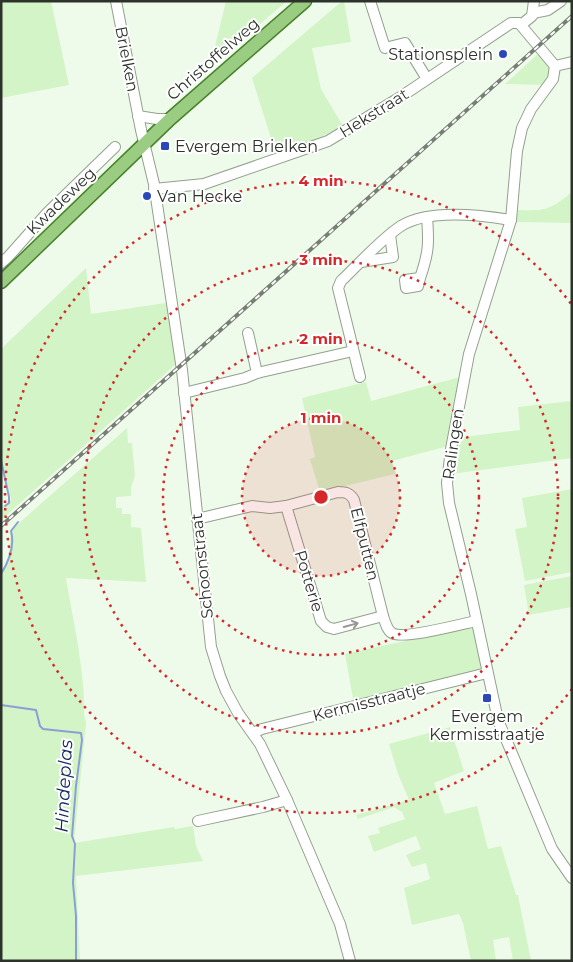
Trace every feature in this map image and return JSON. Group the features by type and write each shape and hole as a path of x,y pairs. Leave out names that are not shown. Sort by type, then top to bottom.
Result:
{"main road":[{"name":"Christoffelweg","path":"144,144 170,119 306,1"},
{"name":"Kwadeweg","path":"1,282 144,144"}],"street":[{"name":"Brielken","path":"116,1 144,144"},
{"path":"370,1 385,48 405,43 427,79"},
{"path":"534,1 533,12 530,18 521,25 555,66 572,62"},
{"path":"533,12 548,10 560,1"},
{"name":"Hekstraat","path":"154,189 204,184 328,141 344,133 511,23 516,22 521,25"},
{"name":"Ralingen","path":"555,66 553,79 531,109 522,128 517,151 511,220 469,354 447,471 448,503 498,720 552,849 572,878"},
{"path":"138,116 170,119"},
{"name":"Schoonstraat","path":"144,144 154,189 184,393 208,628 215,662 232,702 272,766 288,800 340,924 350,961"},
{"name":"Kwadeweg","path":"1,262 8,258 48,212 115,147"},
{"path":"63,198 75,211"},
{"path":"360,377 339,285 361,262 401,226 414,219 470,214 511,220"},
{"path":"420,278 429,248 427,217"},
{"path":"361,262 393,257 390,235"},
{"path":"248,333 257,373"},
{"path":"184,393 245,378 257,373 353,351"},
{"name":"Elfputten","path":"197,519 252,506 270,508 286,506 338,492 346,492 354,500 383,616 388,629 393,634 407,636 476,621"},
{"name":"Potterie","path":"286,506 321,621 327,627 334,629 383,616"},
{"name":"Kermisstraatje","path":"253,734 262,729 487,673"},
{"path":"198,822 288,800"}],"green space":[{"path":"1,1 51,1 69,85 1,98"},
{"path":"226,1 287,1 210,67"},
{"path":"344,1 351,42 312,48 321,89 343,126 311,142 276,154 252,78"},
{"path":"539,53 547,61 553,73 545,85 505,84"},
{"path":"572,192 572,223 516,222 518,210 535,210 553,206"},
{"path":"86,268 91,314 166,303 176,364 1,520 1,509 11,499 1,464 1,349"},
{"path":"460,377 448,446 392,461 395,474 320,492 310,459 315,457 302,398 366,382 371,401"},
{"path":"572,401 572,458 451,474 456,438 520,430 518,407"},
{"path":"127,428 128,443 132,443 135,476 131,487 131,496 116,497 116,508 122,508 122,514 131,514 131,527 141,528 146,582 66,578 80,658 86,723 74,843 174,827 175,829 193,826 196,846 203,861 76,876 80,961 1,961 1,573 9,552 10,531"},
{"path":"572,489 572,572 525,581 515,529 527,527 522,498"},
{"path":"572,576 572,607 529,615 524,585"},
{"path":"474,626 482,670 354,704 345,654"},
{"path":"450,727 464,771 434,783 445,814 477,806 488,849 501,846 516,895 518,895 531,961 513,961 509,937 493,940 496,961 471,961 463,923 459,914 412,925 404,888 430,879 426,863 412,867 406,855 421,849 416,836 374,852 368,836 380,833 378,828 405,819 402,812 394,807 358,819 356,815 409,800 398,774 389,744"}],"waterway":[{"name":"Hindeplas","path":"1,271 8,266 6,264"},
{"name":"Hindeplas","path":"1,460 9,497 9,503 5,506"},
{"name":"Hindeplas","path":"1,574 10,553 11,531 18,522"},
{"name":"Hindeplas","path":"1,705 36,710 40,726 43,729 81,733 82,740 72,836 75,844 73,883 76,916 76,961"}],"railway":[{"path":"1,526 572,16"}],"place":[{"name":"Stationsplein","path":"503,54"},
{"name":"Evergem Brielken","path":"165,146"},
{"name":"Van Hecke","path":"147,196"},
{"name":"Evergem Kermisstraatje","path":"487,698"}]}
